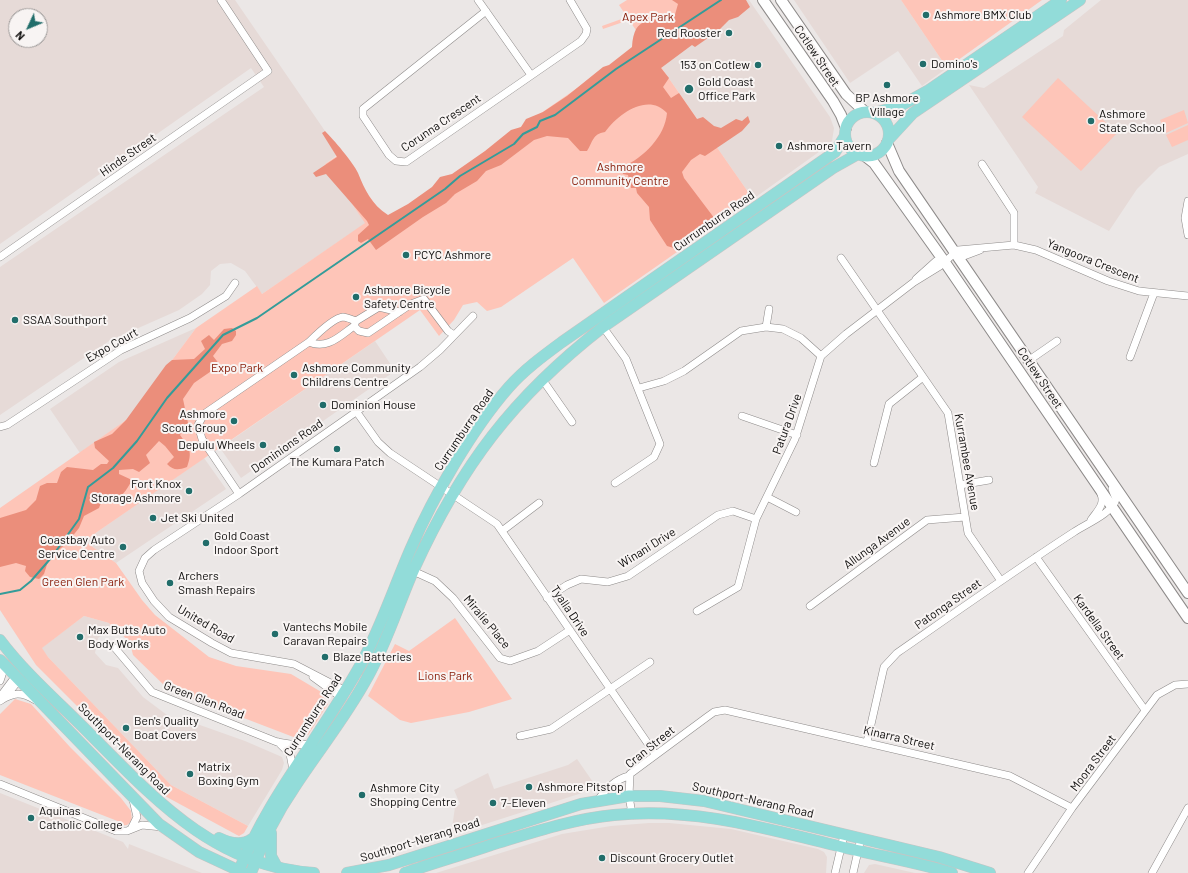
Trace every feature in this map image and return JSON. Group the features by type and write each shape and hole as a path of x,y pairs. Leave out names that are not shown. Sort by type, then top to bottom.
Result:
{"main road":[{"name":"Cotlew Street","path":"763,0 833,102 841,115 845,132"},
{"name":"Cotlew Street","path":"781,0 846,94 870,112"},
{"path":"1061,0 929,90 900,106 853,117 845,132 849,147 862,155 878,153 913,113 1080,0"},
{"path":"870,112 886,123 889,131 888,141"},
{"name":"Currumburra Road","path":"240,872 244,857 265,813 344,694 368,652 413,543 442,487 485,419 509,387 534,363 562,342 835,152 845,132"},
{"name":"Cotlew Street","path":"888,141 899,171 1089,450 1188,592"},
{"name":"Cotlew Street","path":"862,155 874,163 944,261 1188,618"},
{"name":"Currumburra Road","path":"251,873 271,828 294,787 355,699 382,650 413,571 453,494 481,448 499,425 542,379 574,350 603,327 833,168 862,155"},
{"path":"562,342 596,326 603,327"},
{"name":"Southport-Nerang Road","path":"0,640 26,669 154,798 195,830 244,857 277,867 314,873"},
{"path":"1,662 162,827 190,847 217,862 240,872"},
{"path":"17,679 26,669"},
{"path":"344,694 355,699"},
{"name":"Southport-Nerang Road","path":"347,873 368,872 560,811 629,796 673,797 704,801 939,857 990,873"},
{"path":"154,798 173,808 194,823 225,841 244,842 252,839"},
{"name":"Southport-Nerang Road","path":"405,873 536,831 586,819 632,814 684,814 720,818 768,828 952,873"},
{"path":"271,828 271,853 273,862 277,867"},
{"path":"217,862 225,873"}],"street":[{"name":"Hinde Street","path":"0,257 268,71 221,0"},
{"path":"478,0 531,75"},
{"name":"Corunna Crescent","path":"486,11 364,107 362,112 363,116 389,155 396,161 406,162 582,41 586,34 586,26 570,0"},
{"path":"982,164 1014,213 1014,245"},
{"path":"1188,200 1184,218 1188,235"},
{"name":"Yangoora Crescent","path":"955,254 964,256 989,247 1014,245 1036,250 1108,281 1139,291 1154,294 1188,296"},
{"path":"639,388 664,381 684,371 741,331 766,327 783,329 801,338 821,356 846,334 914,282 936,261 944,261 955,254"},
{"name":"Kurrambee Avenue","path":"841,258 948,413 968,533 1001,581"},
{"name":"Expo Court","path":"0,427 7,425 121,350 202,311 226,296 235,283"},
{"path":"1130,357 1154,294"},
{"path":"239,494 202,439 198,424 204,414 309,342 322,330 339,318 344,317 355,324 359,331 368,333 418,300 424,299 448,331 454,335"},
{"path":"309,342 320,346 328,344 379,307 399,312"},
{"path":"766,327 769,310"},
{"name":"Dominions Road","path":"145,558 154,550 239,494 420,367 473,316"},
{"path":"603,327 626,359 639,388 660,444 654,458 615,482"},
{"path":"1028,360 1056,341"},
{"name":"Patura Drive","path":"697,612 738,587 756,519 797,435 821,356"},
{"path":"874,463 889,404 924,377"},
{"path":"542,379 572,422"},
{"name":"Tyalla Drive","path":"356,411 384,448 497,524 655,754"},
{"path":"742,416 797,435"},
{"path":"1089,450 1099,470 1115,494 1115,502 1113,507"},
{"path":"960,485 989,480"},
{"name":"Patonga Street","path":"1091,520 1102,503 1098,486"},
{"path":"767,498 796,512"},
{"path":"502,532 539,503"},
{"name":"Patonga Street","path":"867,742 884,667 897,653 1036,557 1113,507"},
{"name":"Winani Drive","path":"547,598 567,584 581,580 608,582 628,576 718,515 733,511 756,519"},
{"name":"Allunga Avenue","path":"810,606 927,520 965,517"},
{"name":"Kardella Street","path":"1036,557 1145,710"},
{"name":"United Road","path":"145,558 140,571 142,583 154,601 169,617 212,643 232,653 282,661 299,666 344,694"},
{"name":"Miralie Place","path":"413,571 435,581 453,598 500,658 510,661 538,651 570,630"},
{"name":"Green Glen Road","path":"115,648 152,692 201,713 230,722 277,742 296,745 312,744"},
{"path":"0,681 3,672 1,662"},
{"path":"520,736 550,729 650,662"},
{"path":"0,697 17,679"},
{"path":"0,701 17,679"},
{"name":"Moora Street","path":"1028,873 1072,808 1156,695 1175,685 1188,684"},
{"path":"0,701 12,694 20,693 27,695 43,706"},
{"name":"Kinarra Street","path":"714,712 725,710 735,711 1010,776 1072,808"},
{"name":"Cran Street","path":"632,814 629,796 629,776 655,754 714,712"},
{"name":"Green Glen Road","path":"277,742 290,754 293,770"},
{"path":"597,802 602,793 622,778 629,776"},
{"path":"0,784 116,831 125,832 144,824 162,827"},
{"path":"130,829 137,815 132,797"},
{"path":"1152,873 1188,808"},
{"path":"835,873 844,834"},
{"path":"853,873 861,838"}],"shaded area":[{"path":"0,0 235,0 325,131 323,132 337,155 325,164 366,223 262,294 245,271 231,263 220,264 211,271 210,285 202,294 179,310 109,341 0,415 0,267 264,87 251,68 0,244"},
{"path":"672,0 746,0 750,7 738,17 729,20 718,31 695,47 692,45 661,68 669,78 663,87 671,98 679,93 697,119 703,117 714,126 721,128 736,119 742,121 748,116 750,122 742,131 705,156 700,154 691,160 682,172 684,178 718,223 685,246 677,249 667,246 650,220 649,207 637,193 636,188 631,188 628,175 623,174 622,167 638,158 645,152 658,138 662,130 667,113 659,107 651,105 642,105 634,108 618,118 605,132 593,139 587,151 580,151 568,138 547,136 534,140 501,165 486,171 477,181 455,194 446,203 376,250 368,239 361,243 358,241 358,235 369,225 367,221 326,174 316,177 313,173 337,157 322,133 325,131 352,163 366,191 373,201 388,215 408,204 432,187 440,177 452,174 485,151 511,130 521,127 526,119 543,112 567,96 603,67 609,65 632,47 633,36 640,24 651,20 674,18 678,4"},
{"path":"737,0 749,0 830,117 834,128 832,141 823,149 753,199 654,57"},
{"path":"794,0 901,0 947,68 922,86 898,51 850,83"},
{"name":"Ashmore State School","path":"1101,0 1188,0 1188,154 1159,167 1137,189 1109,231 1035,193 1038,187 969,85 984,88 1063,36 1064,30"},
{"path":"196,328 129,418 80,453 50,409 119,362"},
{"path":"232,328 236,331 236,335 232,341 222,344 213,356 220,365 194,383 183,399 188,423 180,435 186,443 190,453 187,467 176,469 167,464 174,457 159,441 146,455 150,463 139,472 133,469 119,470 119,474 132,480 127,489 120,497 112,501 102,500 99,508 84,516 79,528 67,543 49,558 44,574 39,579 30,577 25,571 26,566 16,563 0,567 0,518 26,510 36,500 40,486 47,483 57,483 61,472 67,467 93,470 101,464 107,464 109,461 95,448 94,442 112,434 126,420 166,365 172,360 194,359 205,349 201,341 209,335 214,340 224,329"},
{"path":"375,341 395,371 241,478 220,448"},
{"path":"204,458 226,489 116,563 84,541"},
{"path":"84,616 109,623 112,627 98,638 95,653 106,665 118,668 143,697 167,715 181,721 183,719 245,741 282,757 284,763 282,770 248,826 171,785 48,657 41,648"},
{"name":"Ashmore Pitstop","path":"577,759 595,785 582,793 451,835 455,807 460,804 454,790 488,773 494,789 568,765"},
{"name":"Aquinas Catholic College","path":"0,793 123,842 128,849 129,844 202,873 0,873"},
{"path":"669,823 731,829 818,849 824,852 827,857 826,873 436,873 562,834 611,826"},
{"path":"875,864 915,873 864,873 869,865"}],"green space":[{"path":"627,0 737,0 654,57 753,199 604,303 573,258 501,307 487,311 477,302 463,305 454,320 439,336 420,310 84,541 116,563 142,600 155,615 209,657 236,666 291,674 323,693 328,704 308,735 303,733 300,739 168,689 133,655 130,643 113,625 112,627 109,623 84,616 42,648 48,657 171,785 248,826 244,833 239,836 163,795 150,783 143,772 36,665 0,610 0,508 129,418 196,328 257,286 262,294 365,223 325,164 340,154 386,220 644,42 629,20 603,29 602,26 627,17 619,5"},
{"path":"901,0 1042,0 947,68"},
{"path":"1058,78 1117,133 1081,171 1022,117"},
{"path":"1184,110 1188,123 1166,133 1160,120"},
{"path":"1188,125 1188,140 1172,147 1166,135"},
{"name":"Lions Park","path":"455,618 512,699 469,712 411,723 400,720 368,696 395,644 409,651"},
{"path":"15,699 31,704 70,747 121,798 131,811 132,821 127,825 118,826 120,822 0,775 0,714"}],"waterway":[{"path":"0,594 20,590 31,581 51,558 79,519 88,487 113,468 137,441 167,398 223,335 257,318 445,189 460,176 514,144 523,134 537,127 540,121 555,115 616,69 721,0"}],"place":[{"name":"Ashmore BMX Club","path":"926,15"},
{"name":"Red Rooster","path":"729,33"},
{"name":"Domino's","path":"923,64"},
{"name":"153 on Cotlew","path":"758,65"},
{"name":"BP Ashmore Village","path":"887,85"},
{"name":"Gold Coast Office Park","path":"689,89"},
{"name":"Ashmore State School","path":"1091,121"},
{"name":"Ashmore Tavern","path":"779,146"},
{"name":"PCYC Ashmore","path":"406,255"},
{"name":"Ashmore Bicycle Safety Centre","path":"356,297"},
{"name":"SSAA Southport","path":"15,320"},
{"name":"Ashmore Community Childrens Centre","path":"294,375"},
{"name":"Dominion House","path":"323,405"},
{"name":"Ashmore Scout Group","path":"234,421"},
{"name":"Depulu Wheels","path":"263,445"},
{"name":"The Kumara Patch","path":"337,449"},
{"name":"Fort Knox Storage Ashmore","path":"189,491"},
{"name":"Jet Ski United","path":"153,518"},
{"name":"Gold Coast Indoor Sport","path":"206,543"},
{"name":"Coastbay Auto Service Centre","path":"123,547"},
{"name":"Archers Smash Repairs","path":"170,583"},
{"name":"Vantechs Mobile Caravan Repairs","path":"275,634"},
{"name":"Max Butts Auto Body Works","path":"80,637"},
{"name":"Blaze Batteries","path":"325,657"},
{"name":"Ben's Quality Boat Covers","path":"126,728"},
{"name":"Matrix Boxing Gym","path":"190,774"},
{"name":"Ashmore Pitstop","path":"529,787"},
{"name":"Ashmore City Shopping Centre","path":"362,795"},
{"name":"7-Eleven","path":"493,803"},
{"name":"Aquinas Catholic College","path":"31,818"},
{"name":"Discount Grocery Outlet","path":"602,858"}],"park label":[{"name":"Apex Park","path":"648,17"},
{"name":"Ashmore Community Centre","path":"620,174"},
{"name":"Expo Park","path":"237,368"},
{"name":"Green Glen Park","path":"83,582"}]}
